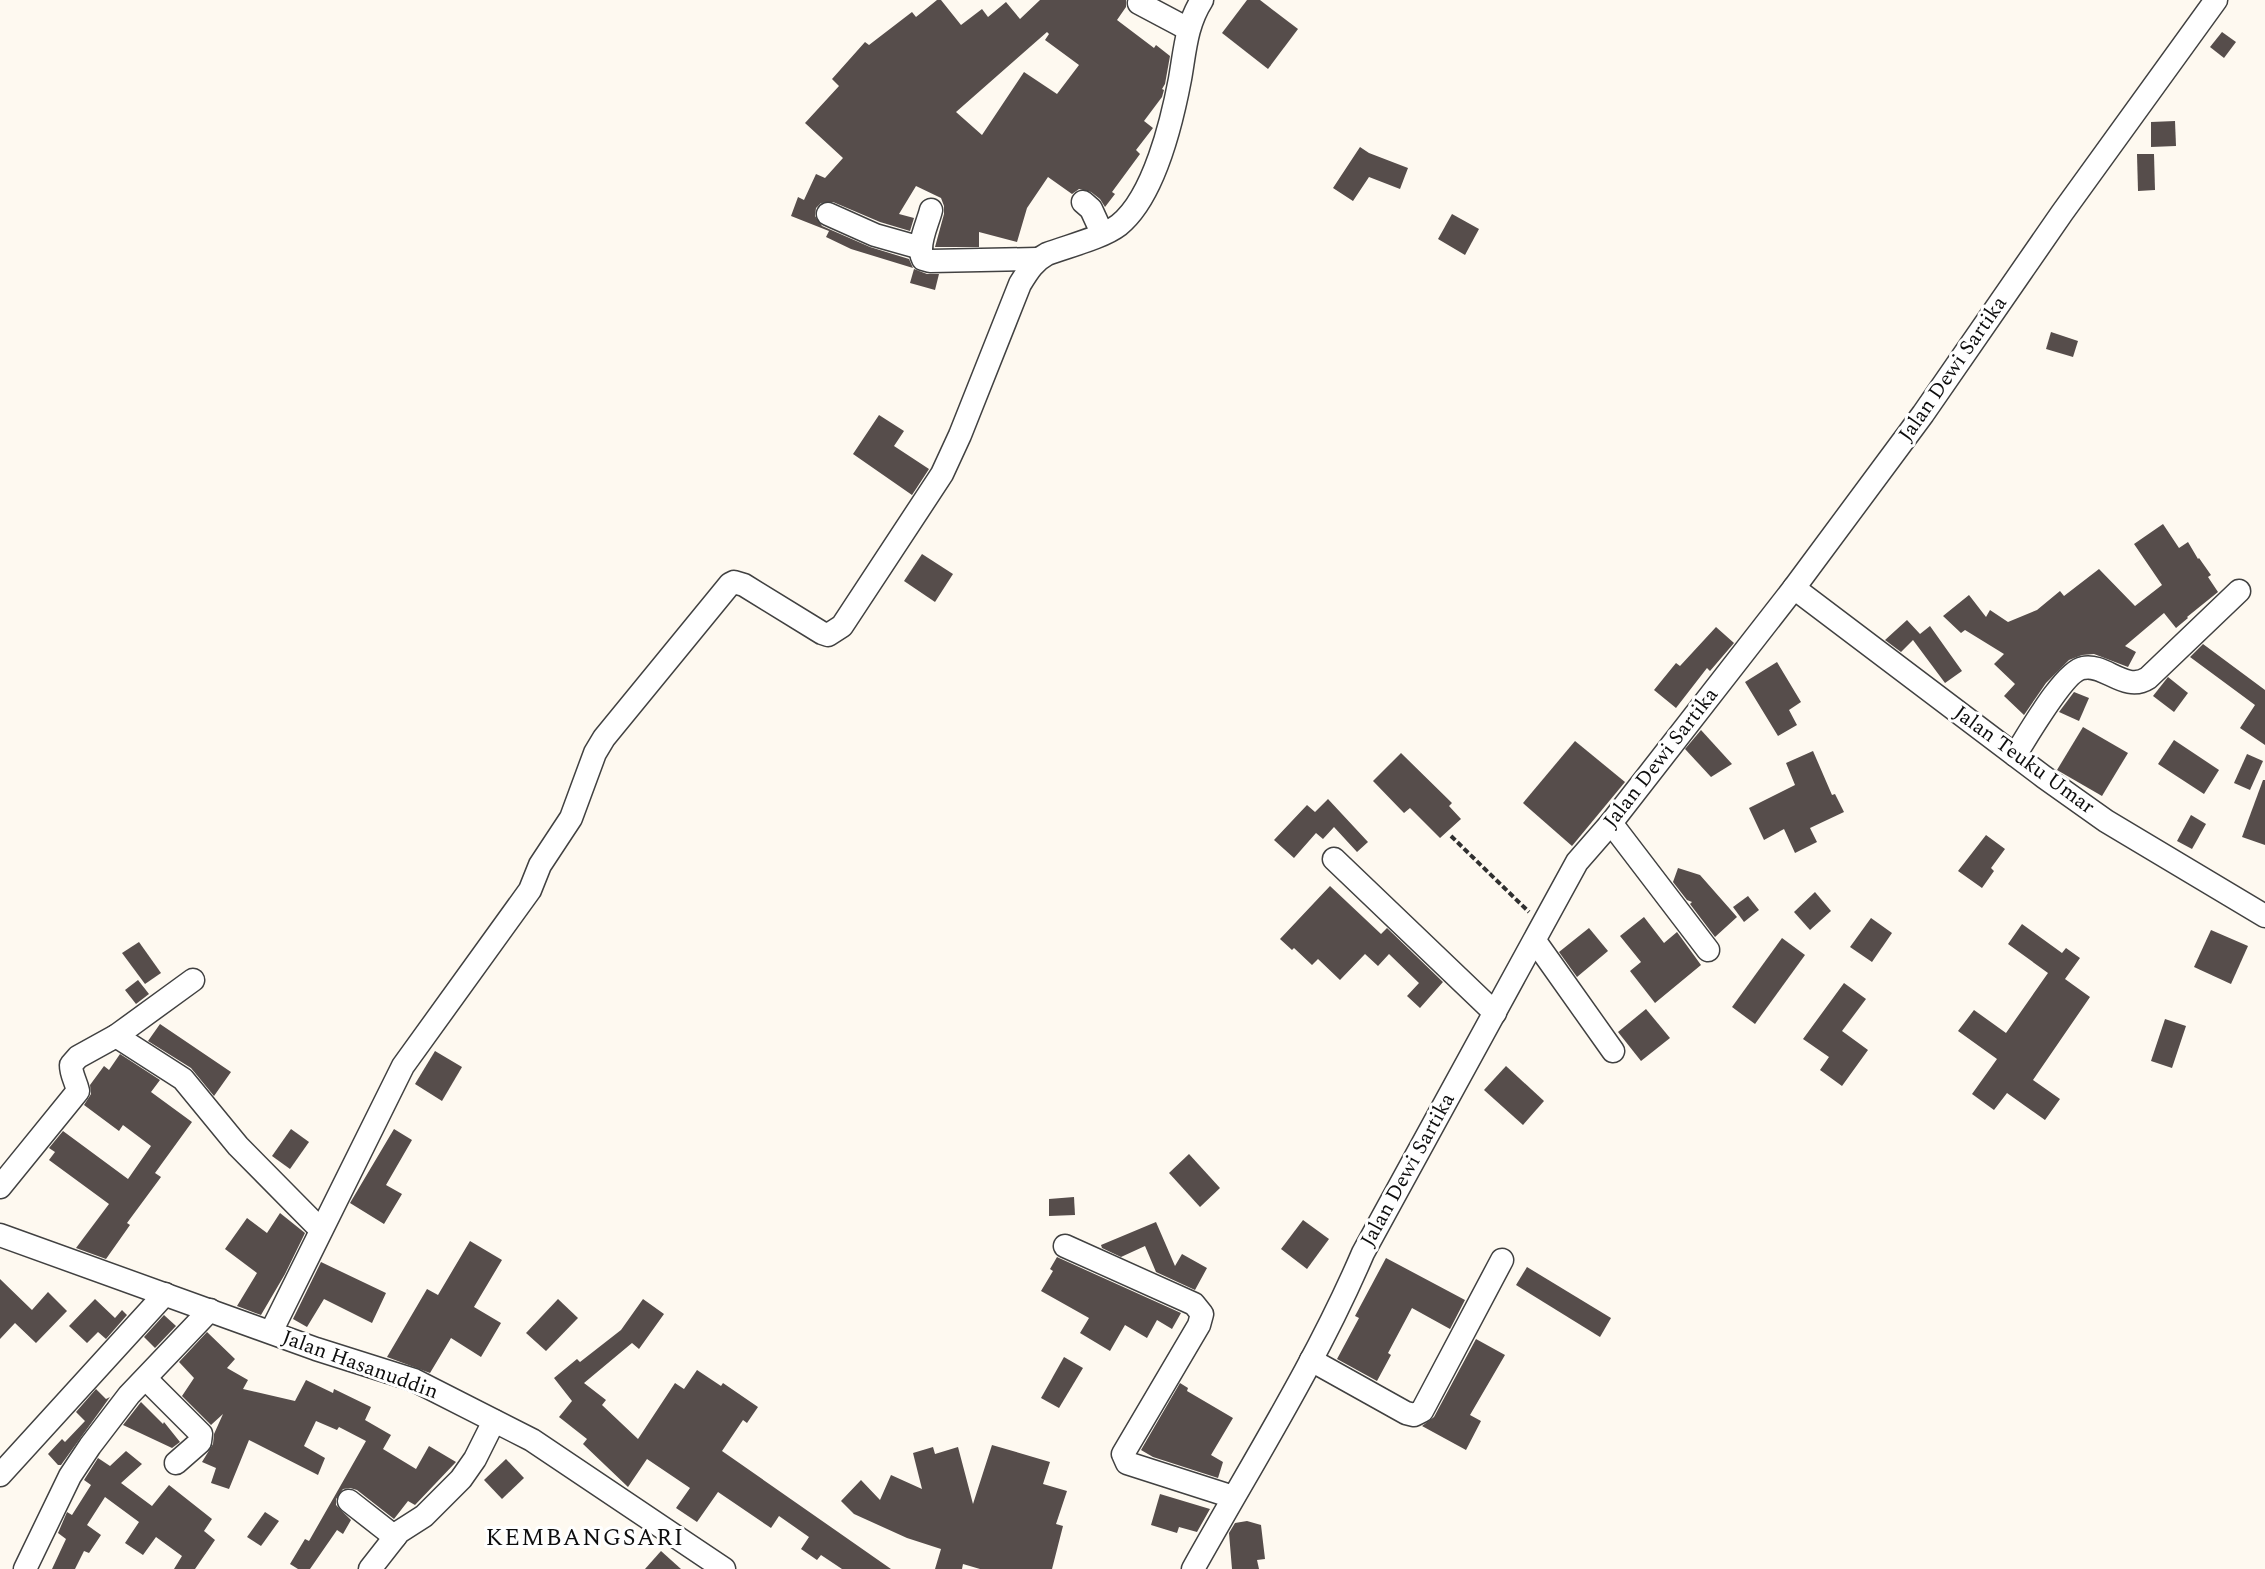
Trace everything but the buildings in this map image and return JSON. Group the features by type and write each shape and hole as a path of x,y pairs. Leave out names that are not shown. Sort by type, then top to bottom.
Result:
{"street":[{"path":"931,210 921,248 923,259 930,261 1037,258 1118,225 1134,208 1147,185 1160,153 1180,81 1188,29 1202,0"},
{"name":"Jalan Dewi Sartika","path":"1193,1569 1311,1360 1343,1299 1362,1253 1577,862 1611,823 1794,588 1923,414 2062,213 2216,0"},
{"path":"1139,3 1188,29"},
{"path":"1083,202 1091,209 1102,233"},
{"path":"828,214 875,236 921,248"},
{"path":"271,1332 403,1066 525,897 540,865 571,818 595,753 604,738 734,582 744,585 822,633 828,635 837,632 942,474 960,435 1020,284 1037,258"},
{"name":"Jalan Teuku Umar","path":"1794,588 2106,821 2265,916"},
{"path":"2015,755 2062,684 2072,673 2082,668 2093,668 2140,683 2239,591"},
{"path":"1611,823 1708,950"},
{"path":"1334,859 1495,1013"},
{"path":"1538,933 1613,1051"},
{"path":"0,1186 78,1091 71,1075 71,1065 78,1058 116,1036 193,980"},
{"path":"116,1036 183,1079 238,1146 321,1230"},
{"name":"Jalan Hasanuddin","path":"0,1235 271,1332 414,1380 532,1440 724,1569"},
{"path":"1065,1246 1194,1304 1202,1314 1199,1325 1123,1454 1127,1463 1233,1497"},
{"path":"1311,1360 1406,1413 1414,1415 1422,1411 1502,1260"},
{"path":"0,1474 165,1294"},
{"path":"32,1565 79,1462 129,1395 210,1310"},
{"path":"146,1379 201,1434 200,1442 176,1463"},
{"path":"370,1569 403,1528 424,1516 462,1479 494,1421"},
{"path":"349,1501 395,1537"}],"path":[{"path":"1451,836 1538,933"}],"district":[{"name":"KEMBANGSARI","path":"585,1538"}]}
